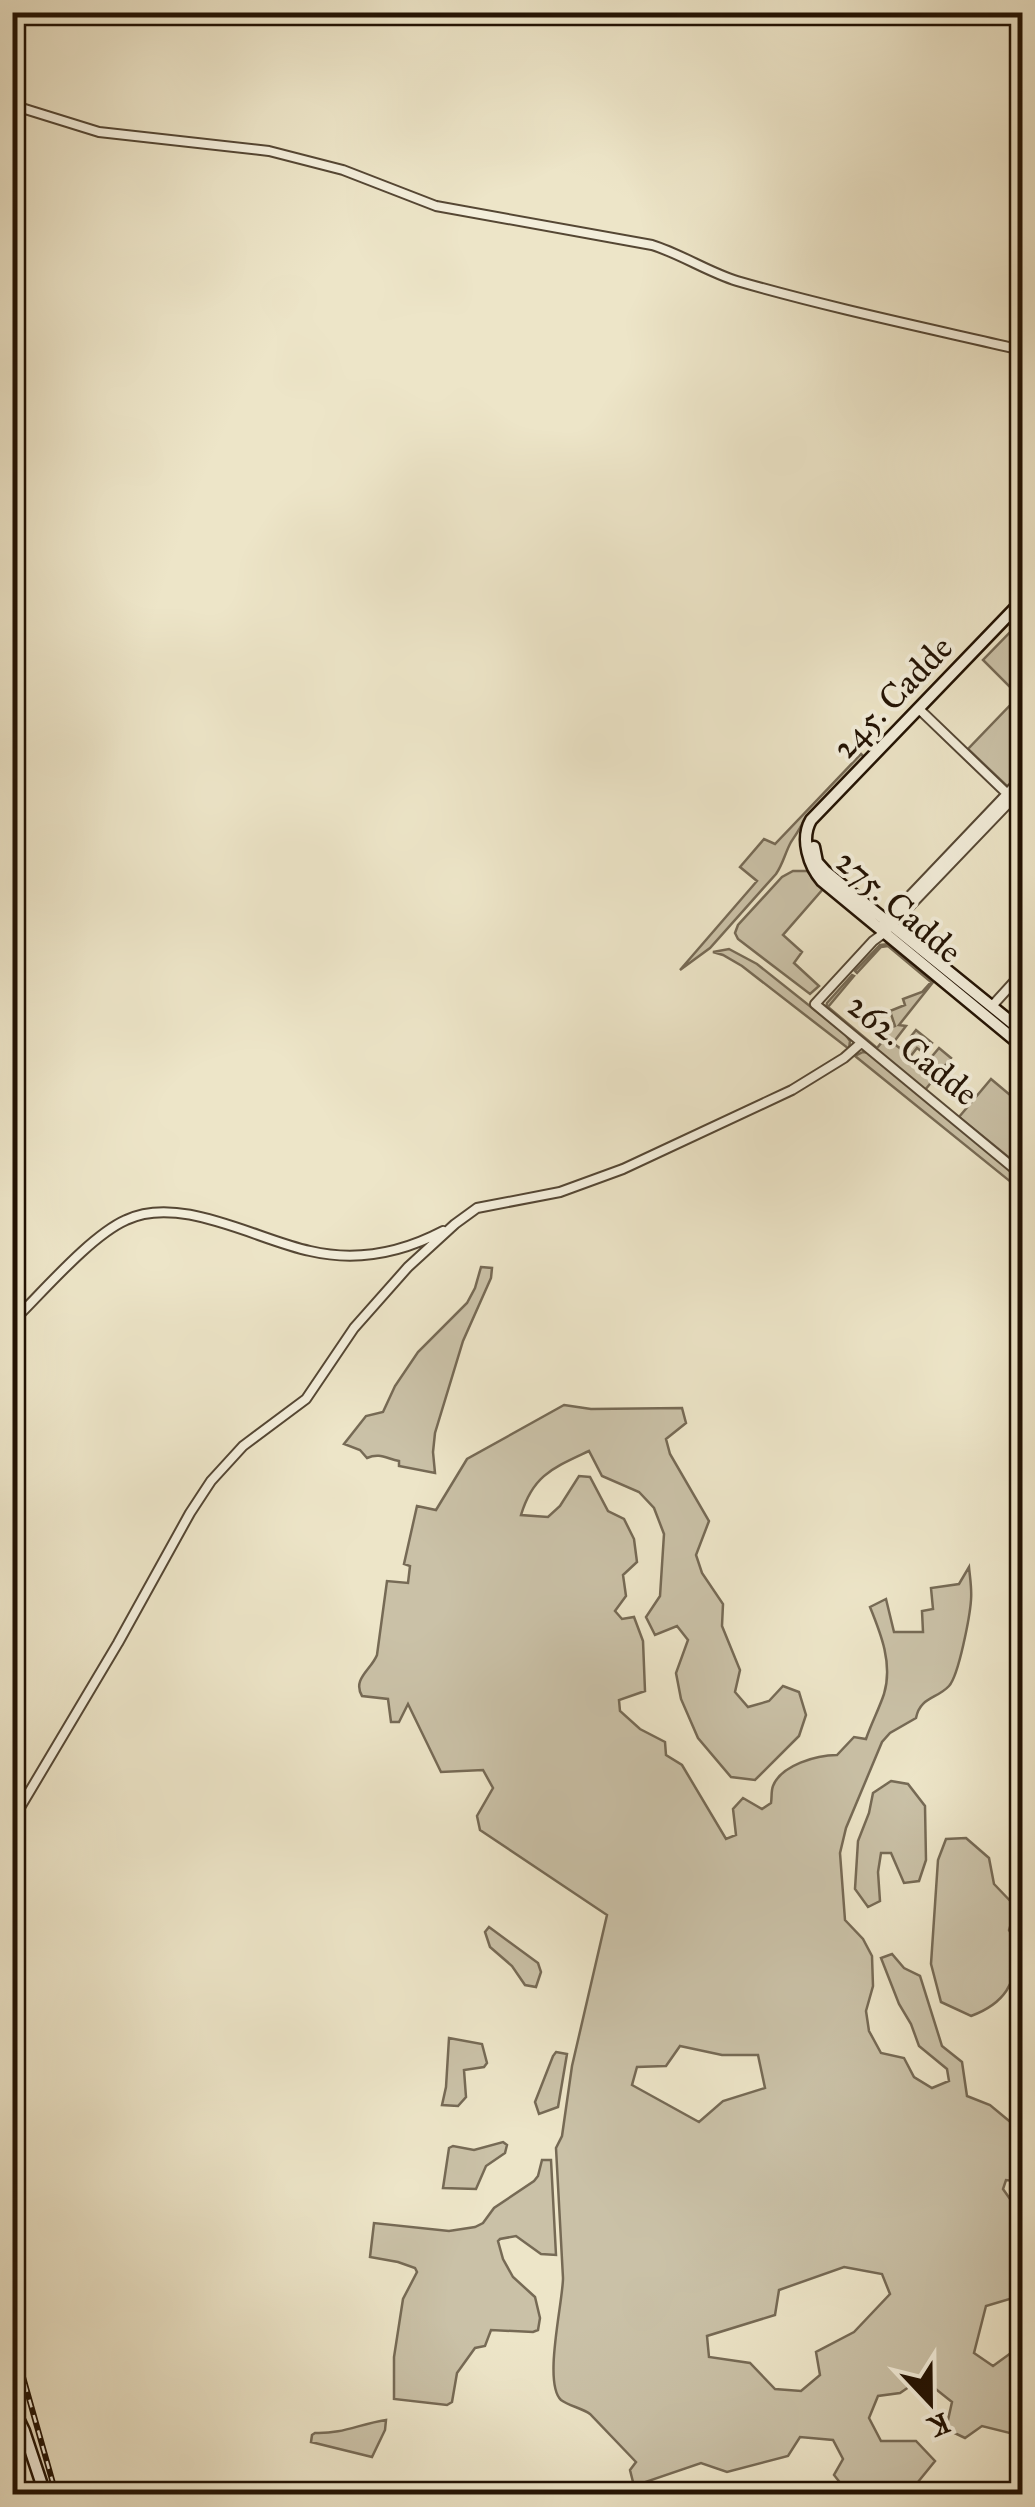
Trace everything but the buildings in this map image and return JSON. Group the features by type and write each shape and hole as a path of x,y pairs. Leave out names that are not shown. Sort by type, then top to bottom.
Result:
{"street":[{"path":"12,105 100,132 246,147 302,158 436,206 632,240 752,285 895,323 1022,350"},
{"name":"245. Cadde","path":"809,833 809,822 1020,610"},
{"path":"922,711 1022,808"},
{"path":"885,927 1010,796 1022,778"},
{"path":"1010,796 1022,789"},
{"name":"275. Cadde","path":"809,833 815,866 1022,1040"},
{"name":"275. Cadde","path":"885,927 992,1006 1022,1040"},
{"name":"262. Cadde","path":"885,927 815,1004 1022,1175"},
{"path":"992,1006 1022,972"},
{"path":"12,1820 211,1481 243,1446 306,1400 370,1308 411,1264 480,1207 560,1192 647,1158 792,1090 862,1043"},
{"path":"12,1322 94,1242 121,1222 144,1214 214,1220 306,1251 349,1256 393,1252 456,1224"},
{"path":"12,2406 45,2494"}],"shaded area":[{"path":"1019,623 1022,772 1008,787 968,749 1019,696 983,660"},
{"path":"861,754 864,757 804,820 776,874 710,948 680,970 757,881 740,867 764,839 775,844"},
{"path":"793,871 807,871 823,889 783,935 802,952 794,963 819,986 810,994 735,933 782,877"},
{"path":"889,944 934,981 899,1025 906,1026 893,1043 901,1049 916,1030 932,1043 924,1053 917,1048 910,1057 923,1067 939,1048 951,1058 925,1090 826,1008 854,976 828,1007 877,1048 886,1037 881,1031 895,1026 890,1011 905,1005 903,999 922,992 931,982 888,946 881,947 855,971 880,945"},
{"path":"729,949 757,964 845,1034 850,1041 849,1049 742,966 713,952"},
{"path":"870,1053 1022,1179 1022,1191 855,1056"},
{"path":"991,1079 1022,1105 1022,1168 959,1117"},
{"path":"481,1267 492,1268 491,1278 463,1341 435,1433 435,1473 399,1466 399,1461 383,1456 367,1458 360,1450 344,1444 366,1416 383,1412 418,1352 467,1303"},
{"path":"564,1405 591,1409 682,1408 686,1423 666,1439 670,1454 709,1521 696,1555 702,1573 723,1604 722,1626 740,1670 735,1692 748,1707 769,1701 783,1686 799,1692 806,1715 799,1736 755,1780 731,1777 698,1738 681,1699 676,1673 688,1640 677,1626 655,1635 646,1617 660,1596 664,1534 654,1508 639,1492 602,1476 589,1451 546,1474 532,1491 521,1515 548,1517 579,1476 590,1477 608,1511 624,1519 634,1539 637,1562 623,1575 626,1596 615,1611 622,1619 634,1617 643,1641 645,1691 619,1700 620,1711 640,1729 665,1742 666,1755 682,1765 726,1839 736,1835 733,1809 743,1798 762,1809 771,1803 777,1779 791,1767 837,1755 854,1737 866,1739 884,1694 887,1672 882,1638 870,1607 886,1599 894,1632 923,1632 922,1611 933,1609 931,1588 959,1584 969,1567 970,1608 953,1680 921,1706 916,1718 882,1742 846,1828 840,1853 845,1920 872,1956 873,1986 866,2011 869,2031 881,2053 904,2058 914,2077 932,2088 949,2081 947,2069 919,2046 899,2004 881,1958 892,1954 904,1968 920,1976 942,2046 962,2062 967,2096 990,2105 1014,2125 1017,2148 1022,2154 1022,2182 1006,2180 1003,2189 1022,2213 1022,2274 1013,2298 986,2306 974,2353 993,2366 1015,2350 1022,2351 1022,2436 982,2426 965,2438 946,2429 952,2402 922,2378 900,2393 878,2396 869,2418 881,2441 916,2441 935,2461 918,2482 876,2494 849,2494 834,2475 843,2459 833,2440 800,2437 788,2456 727,2472 701,2463 634,2486 630,2470 636,2462 590,2414 561,2400 554,2377 563,2278 556,2148 562,2136 572,2066 607,1915 480,1830 477,1816 493,1788 483,1770 441,1772 408,1704 399,1722 391,1722 388,1699 362,1696 359,1685 377,1655 387,1581 408,1583 410,1566 404,1564 417,1506 436,1510 467,1459","holes":["680,2046 722,2055 758,2055 765,2088 723,2101 699,2122 632,2085 637,2067 666,2066","844,2267 882,2274 890,2294 854,2332 816,2352 820,2375 801,2391 775,2389 750,2363 709,2357 707,2336 775,2315 779,2290"]},
{"path":"891,1781 908,1784 925,1806 926,1860 919,1881 904,1883 891,1853 881,1853 880,1901 868,1907 855,1889 858,1841 873,1793"},
{"path":"966,1838 989,1858 994,1884 1016,1907 1009,1930 1020,1949 1006,1991 993,2005 971,2016 941,2002 931,1964 938,1860 946,1839"},
{"path":"489,1927 538,1963 541,1972 536,1987 525,1985 512,1966 490,1947 485,1932"},
{"path":"449,2038 482,2044 487,2063 464,2070 466,2097 458,2106 442,2105"},
{"path":"556,2052 567,2054 558,2107 539,2114 535,2102"},
{"path":"503,2142 507,2145 505,2153 486,2166 476,2189 443,2188 449,2148 474,2150"},
{"path":"542,2160 551,2160 556,2255 541,2254 516,2236 498,2241 513,2277 535,2297 540,2318 538,2330 491,2330 485,2346 475,2348 457,2373 452,2402 447,2405 394,2399 394,2357 403,2299 417,2272 398,2262 370,2257 374,2223 449,2231 475,2227 494,2208 534,2181"},
{"path":"386,2420 372,2457 311,2442 315,2433"}],"railway":[{"path":"12,2338 56,2494"}]}
